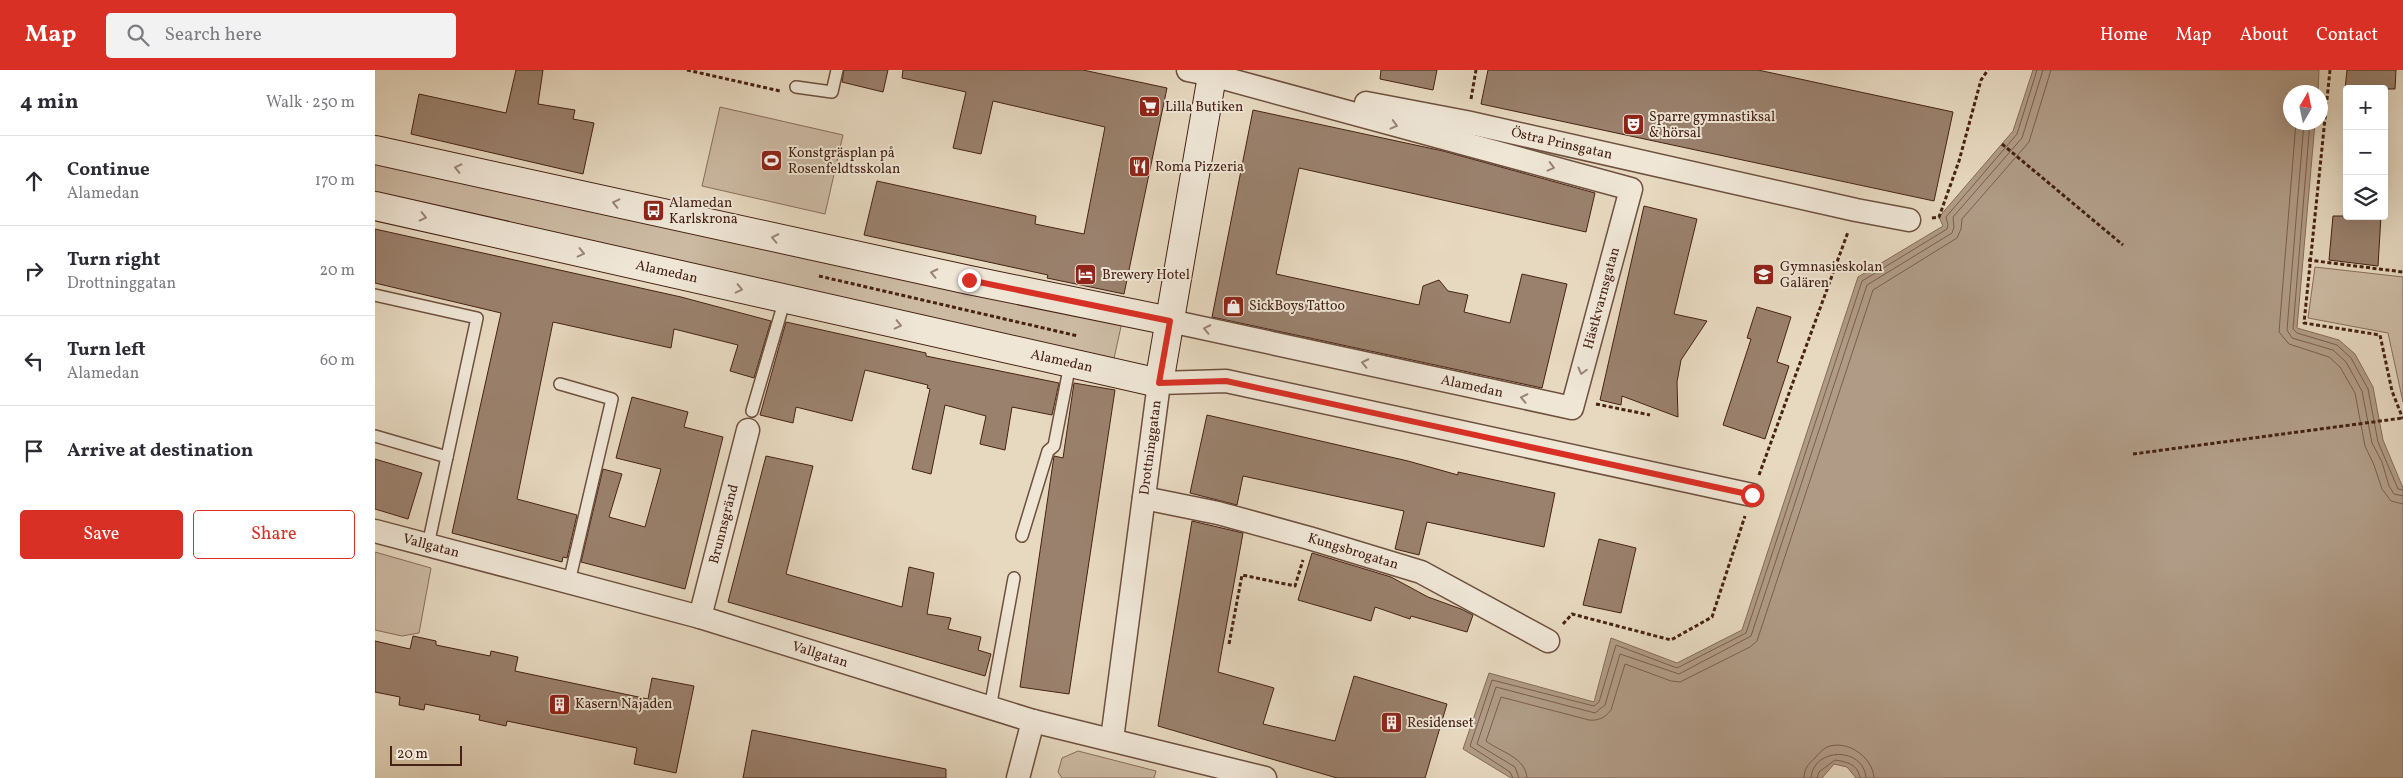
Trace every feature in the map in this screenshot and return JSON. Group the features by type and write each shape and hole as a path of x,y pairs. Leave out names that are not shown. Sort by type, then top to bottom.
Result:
{"street":[{"name":"Östra Prinsgatan","path":"1205,72 1466,122 1856,210 1909,220"},
{"name":"Östra Prinsgatan","path":"1205,72 1631,189"},
{"name":"Drottninggatan","path":"1112,739 1159,383 1170,321 1205,72"},
{"name":"Alamedan","path":"375,150 959,278 1170,321 1572,408"},
{"name":"Hästkvarnsgatan","path":"1572,408 1631,189"},
{"name":"Alamedan","path":"375,206 1159,383 1226,381 1752,495"},
{"name":"Brunnsgränd","path":"700,617 750,420"},
{"name":"Kungsbrogatan","path":"1144,498 1218,513 1421,572 1548,641"},
{"name":"Vallgatan","path":"375,531 700,617 1033,721 1265,778"},
{"path":"1017,778 1033,721"}],"lane":[{"path":"796,87 832,92 837,70"},
{"path":"375,295 477,318 428,545"},
{"name":"Brunnsgränd","path":"750,420 785,299"},
{"path":"1022,536 1048,451 1054,446 1070,364"},
{"path":"560,384 612,399 569,582"},
{"path":"375,436 447,456"},
{"path":"990,708 1014,578"}],"path":[{"path":"687,70 795,94 796,87"},
{"path":"1466,122 1476,70"},
{"path":"1909,220 1939,217 1959,161 1981,80 1988,70"},
{"path":"2133,454 2403,418 2392,391 2380,335 2304,322 2330,70"},
{"path":"2002,144 2123,245"},
{"path":"1548,641 1572,614 1671,640 1712,617 1752,495 1856,210"},
{"path":"2309,260 2403,272"},
{"path":"1613,409 1649,414"},
{"path":"1229,644 1242,575 1295,586 1309,538"}],"shaded area":[{"name":"Konstgräsplan på Rosenfeldtsskolan","path":"720,107 843,135 825,214 702,186"},
{"path":"375,162 1122,322 1113,363 375,193"},
{"path":"2315,267 2403,277 2403,402 2388,333 2308,318"},
{"path":"375,552 431,568 419,633 402,636 375,630"},
{"path":"1078,751 1156,771 1154,778 1062,778 1058,772 1062,758"}],"water":[{"path":"2033,70 2319,70 2318,85 2283,85 2283,130 2314,130 2297,328 2339,340 2355,354 2373,387 2383,440 2403,488 2403,778 1856,778 1847,767 1834,764 1822,778 1511,778 1463,749 1489,673 1594,702 1611,638 1677,663 1742,630 1858,277 1943,226 1939,217 2013,131"}],"building":[{"path":"516,70 543,70 538,104 575,110 573,119 594,123 583,174 411,134 419,94 506,113"},
{"path":"844,70 888,70 883,92 842,82"},
{"path":"903,70 1083,70 1167,88 1124,294 1047,278 1048,275 864,235 877,181 1036,216 1035,224 1084,234 1105,127 993,101 981,154 953,148 966,92 902,78"},
{"path":"1381,70 1437,70 1433,90 1380,79"},
{"path":"1488,70 1758,70 1953,112 1934,201 1481,104"},
{"path":"2347,70 2396,70 2395,89 2388,89 2388,85 2345,85"},
{"path":"1253,110 1443,151 1595,193 1586,232 1299,168 1276,274 1419,305 1423,286 1439,280 1448,291 1468,295 1464,312 1510,323 1522,274 1567,284 1542,388 1212,317"},
{"path":"1644,206 1697,219 1674,314 1707,321 1681,360 1677,382 1678,417 1622,396 1621,405 1600,400"},
{"path":"2333,216 2343,216 2343,220 2381,220 2378,266 2329,260"},
{"path":"375,229 681,297 771,321 754,378 730,371 738,345 674,329 671,348 553,322 517,499 577,515 567,558 563,557 562,562 452,533 501,313 375,283"},
{"path":"1757,307 1791,317 1777,362 1789,366 1765,439 1723,425 1751,339 1747,338"},
{"path":"786,322 926,353 926,356 1059,383 1052,415 1012,407 1005,450 980,444 986,416 945,405 931,474 912,469 930,389 927,388 928,385 865,370 852,421 796,407 793,423 760,415"},
{"path":"1074,383 1115,390 1069,694 1020,687 1054,456 1063,458"},
{"path":"632,397 688,412 684,427 723,437 685,589 581,562 603,469 622,474 609,517 645,527 661,469 616,458"},
{"path":"1207,415 1408,461 1458,475 1458,472 1555,493 1544,547 1427,522 1419,555 1395,549 1404,511 1243,476 1237,505 1190,493"},
{"path":"766,456 813,466 786,574 902,607 909,567 934,573 927,614 951,618 948,629 981,637 978,650 991,654 985,676 728,602"},
{"path":"375,459 422,473 408,519 375,509"},
{"path":"1192,521 1243,533 1218,672 1274,688 1263,724 1335,741 1354,676 1447,704 1425,778 1337,778 1158,726"},
{"path":"1599,539 1636,548 1621,613 1583,605"},
{"path":"1312,553 1391,577 1428,597 1473,615 1467,632 1411,616 1410,619 1375,607 1371,621 1298,600"},
{"name":"Kasern Najaden","path":"413,636 436,641 436,645 490,656 491,651 518,657 515,671 648,699 652,678 694,686 676,773 634,764 637,748 507,721 506,726 479,720 480,715 425,704 424,710 399,705 400,697 375,692 375,641 410,649"},
{"path":"752,730 946,769 946,778 743,778"}],"place":[{"name":"Lilla Butiken","path":"1149,107"},
{"name":"Sparre gymnastiksal & hörsal","path":"1633,125"},
{"name":"Konstgräsplan på Rosenfeldtsskolan","path":"772,161"},
{"name":"Roma Pizzeria","path":"1139,167"},
{"name":"Alamedan Karlskrona","path":"653,211"},
{"name":"Brewery Hotel","path":"1086,275"},
{"name":"Gymnasieskolan Galären","path":"1764,275"},
{"name":"SickBoys Tattoo","path":"1233,306"},
{"name":"Kasern Najaden","path":"559,704"},
{"name":"Residenset","path":"1391,723"}],"route":[{"path":"969,280 1170,321 1159,383 1226,381 1752,495"}]}
